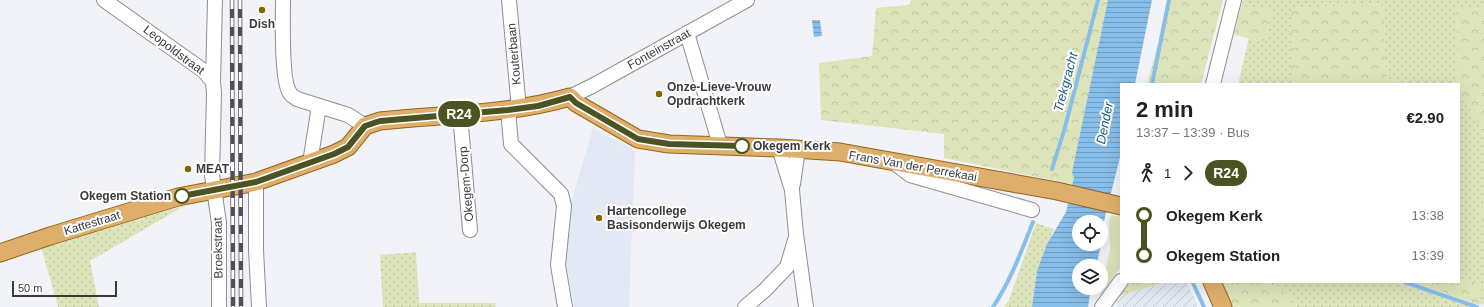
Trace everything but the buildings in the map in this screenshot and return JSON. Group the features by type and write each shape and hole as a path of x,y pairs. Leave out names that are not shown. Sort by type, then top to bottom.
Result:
{"main road":[{"path":"256,182 334,154 348,147 365,126 380,121 514,110 538,106 570,97"},
{"name":"Frans Van der Perrekaai","path":"570,97 576,103 638,139 669,144 720,145 840,152 1056,191 1120,206"},
{"name":"Kattestraat","path":"0,253 50,236 178,197 256,182"},
{"path":"1212,283 1223,307"}],"street":[{"name":"Leopoldstraat","path":"104,0 204,71 213,82 212,175 215,189"},
{"path":"213,82 215,0"},
{"path":"283,0 286,86 290,94 297,99 348,115 365,126"},
{"name":"Kouterbaan","path":"510,0 514,110 511,144 561,194 563,200 564,206 558,265 565,307"},
{"name":"Fonteinstraat","path":"570,97 747,0"},
{"path":"1213,83 1234,0"},
{"path":"687,33 720,145"},
{"path":"310,163 318,112 321,107"},
{"name":"Okegem-Dorp","path":"460,114 470,230"},
{"path":"779,148 792,190 796,234 806,307"},
{"path":"792,190 798,149"},
{"name":"Frans Van der Perrekaai","path":"893,162 910,175 1032,210"},
{"path":"256,182 258,307"},
{"name":"Broekstraat","path":"215,189 219,223 219,307"},
{"path":"745,307 765,290 787,267 796,234"},
{"path":"1102,307 1120,282"}],"shaded area":[{"name":"Hartencollege Basisonderwijs Okegem","path":"593,128 635,151 629,307 574,307 563,246 569,206"},
{"path":"1161,283 1187,283 1198,307 1117,307 1117,297"}],"green space":[{"path":"911,0 1108,0 1072,172 1074,177 1072,184 944,158 944,134 821,120 819,63 872,56 876,8 909,5"},
{"path":"1170,0 1223,0 1201,83 1147,83"},
{"path":"1243,0 1484,0 1484,8 1456,10 1458,61 1457,83 1403,83 1387,78 1385,61 1384,4 1291,8 1291,83 1238,83 1249,38 1264,42 1273,9 1241,7"},
{"path":"1384,4 1385,61 1387,78 1403,83 1291,83 1291,8"},
{"path":"1241,7 1273,9 1264,42 1234,35"},
{"path":"1484,8 1484,134 1465,100 1460,100 1460,83 1457,83 1458,61 1456,9"},
{"path":"1460,100 1465,100 1484,134 1484,203 1481,206 1478,220 1484,226 1484,304 1479,305 1481,286 1460,278"},
{"path":"1484,203 1484,226 1478,220 1481,206"},
{"path":"184,206 90,261 99,307 58,307 41,247"},
{"path":"1112,215 1120,217 1120,268 1108,285 1108,259 1110,248 1109,219"},
{"path":"1036,223 1054,229 1037,271 1032,307 1004,307 1009,300"},
{"path":"416,252 419,303 495,303 496,307 383,307 380,255"},
{"path":"1460,278 1482,286 1479,305 1415,283 1460,283"},
{"path":"1128,283 1161,283 1117,297"},
{"path":"1222,283 1274,283 1296,303 1297,307 1232,307"},
{"path":"1274,283 1399,283 1471,307 1297,307 1296,303"}],"water":[{"name":"Dender","path":"1108,0 1152,0 1135,83 1120,83 1120,157 1106,215 1072,215 1072,251 1100,251 1098,259 1072,259 1072,295 1090,295 1088,307 1032,307 1037,271 1047,244 1066,212 1074,177 1072,172"},
{"path":"812,20 820,20 822,36 814,37"}],"waterway":[{"name":"Trekgracht","path":"1052,169 1064,131 1098,0"},
{"path":"1152,83 1169,0"},
{"name":"Trekgracht","path":"993,307 1020,255 1033,222"},
{"path":"1193,283 1204,307"},
{"path":"1407,283 1477,307"}],"railway":[{"path":"232,0 233,307"},
{"path":"240,0 241,307"}],"bus line":[{"name":"R24","path":"182,196 256,182 334,154 348,147 365,126 380,121 508,110 538,106 570,97 576,103 638,139 669,144 742,146"}],"place":[{"name":"Dish","path":"262,10"},
{"name":"Onze-Lieve-Vrouw Opdrachtkerk","path":"659,94"},
{"name":"Okegem Kerk","path":"742,146"},
{"name":"MEAT","path":"188,169"},
{"name":"Okegem Station","path":"182,196"},
{"name":"Hartencollege Basisonderwijs Okegem","path":"599,218"}]}
